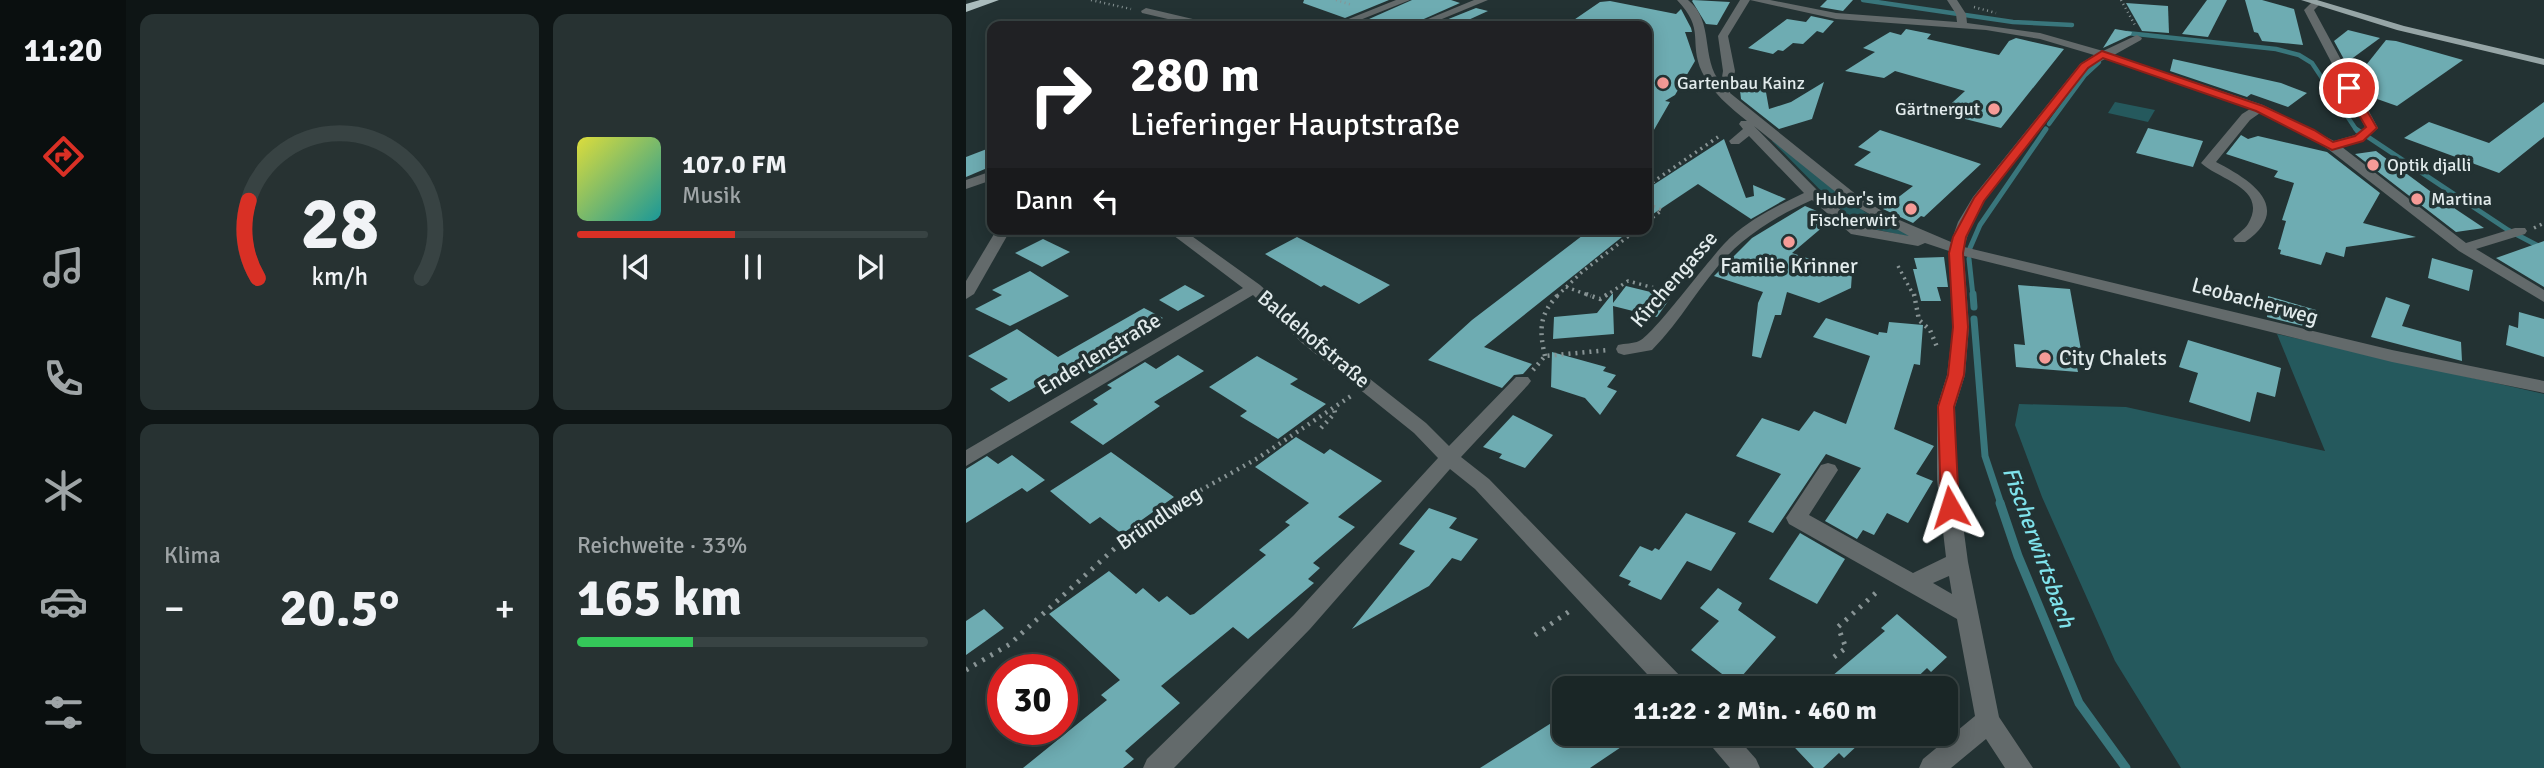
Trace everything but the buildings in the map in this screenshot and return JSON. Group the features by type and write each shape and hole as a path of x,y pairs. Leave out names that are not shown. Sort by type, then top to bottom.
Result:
{"highway":[{"path":"966,8 993,0"}],"main road":[{"path":"2311,2 2544,62"}],"street":[{"path":"1349,21 1405,0"},
{"path":"1429,21 1483,0"},
{"path":"1682,0 1692,6 1699,15 1707,72 1725,91 1749,130 1813,194 1856,231 1928,244 1938,243"},
{"path":"1725,91 1730,71 1723,36 1745,0"},
{"path":"1755,0 1836,16 1963,15 2102,54 2259,108 2310,132 2332,146 2464,248 2544,297"},
{"path":"1952,0 1963,15"},
{"path":"2311,2 2309,10 2372,128 2363,136 2332,146"},
{"path":"1146,12 1187,21"},
{"path":"2020,768 1988,721 1957,562 1947,480 1946,407 1956,375 1961,327 1956,250 1965,222 1978,200 2084,66 2102,54 2123,48 2137,35"},
{"path":"2240,239 2251,232 2257,221 2261,206 2259,197 2234,177 2208,163 2246,117 2259,108"},
{"path":"1737,109 1881,218 1956,250"},
{"path":"1735,141 1749,130"},
{"path":"966,185 987,177"},
{"name":"Kirchengasse","path":"1624,349 1646,346 1737,239 1781,209 1813,194"},
{"path":"2464,248 2513,232"},
{"path":"966,294 1000,235"},
{"name":"Baldehofstraße","path":"1180,235 1254,288 1308,339 1420,428 1448,458 1482,484 1590,594 1665,676"},
{"name":"Leobacherweg","path":"1956,250 2084,279 2424,365 2544,387"},
{"name":"Enderlenstraße","path":"966,459 1254,288"},
{"path":"1156,768 1302,622 1448,458 1522,381"},
{"path":"1828,470 1796,518 1968,614"},
{"path":"1912,583 1957,562"},
{"path":"1932,768 1988,721"},
{"path":"1728,746 1747,768"}],"path":[{"path":"1091,0 1146,12"},
{"path":"2121,0 2137,35"},
{"path":"1963,15 2003,16"},
{"path":"1652,183 1719,136"},
{"path":"1652,206 1662,210 1652,218"},
{"path":"2544,223 2539,227 2544,228"},
{"path":"1522,381 1545,356 1541,323 1545,309 1566,287 1631,235"},
{"path":"1898,266 1913,291 1919,320"},
{"path":"1566,287 1600,299 1628,281 1688,296"},
{"name":"Kirchengasse","path":"1545,356 1624,349"},
{"name":"Bründlweg","path":"966,670 982,663 1014,640 1124,539 1181,499 1256,458 1368,385"},
{"path":"1321,428 1335,414 1334,407"},
{"path":"1834,657 1846,648 1838,626 1876,590 1891,592"},
{"path":"1535,635 1567,614 1590,594"}],"shaded area":[{"path":"2115,102 2155,110 2148,122 2108,113"},
{"path":"1775,140 1865,212 1919,239 1861,226 1835,205 1772,141"},
{"path":"2277,334 2544,394 2544,768 2181,768 2115,661 2042,497 2015,425 2019,404 2126,407 2325,451"}],"waterway":[{"path":"1863,0 2013,22 2072,25"},
{"path":"2127,33 2276,49 2299,55 2312,63 2357,131"},
{"name":"Fischerwirtsbach","path":"2049,124 2085,75 2099,62"},
{"name":"Fischerwirtsbach","path":"1970,248 1980,225 2046,129"},
{"path":"2356,129 2508,230 2544,249"},
{"name":"Fischerwirtsbach","path":"1969,259 1973,296"},
{"name":"Fischerwirtsbach","path":"1973,294 1974,307"},
{"name":"Fischerwirtsbach","path":"1974,319 1985,456 2001,504"},
{"name":"Fischerwirtsbach","path":"2000,503 2018,556 2079,703 2126,768"}],"place":[{"name":"Gartenbau Kainz","path":"1663,83"},
{"name":"Gärtnergut","path":"1994,109"},
{"name":"Optik djalli","path":"2373,165"},
{"name":"Martina","path":"2417,199"},
{"name":"Huber's im Fischerwirt","path":"1911,209"},
{"name":"Familie Krinner","path":"1789,242"},
{"name":"City Chalets","path":"2045,358"}],"route":[{"path":"1950,507 1946,407 1956,375 1961,327 1956,253 1959,237 1978,200 2084,66 2102,54 2259,108 2310,132 2332,146 2359,138 2372,128 2349,88"}]}
